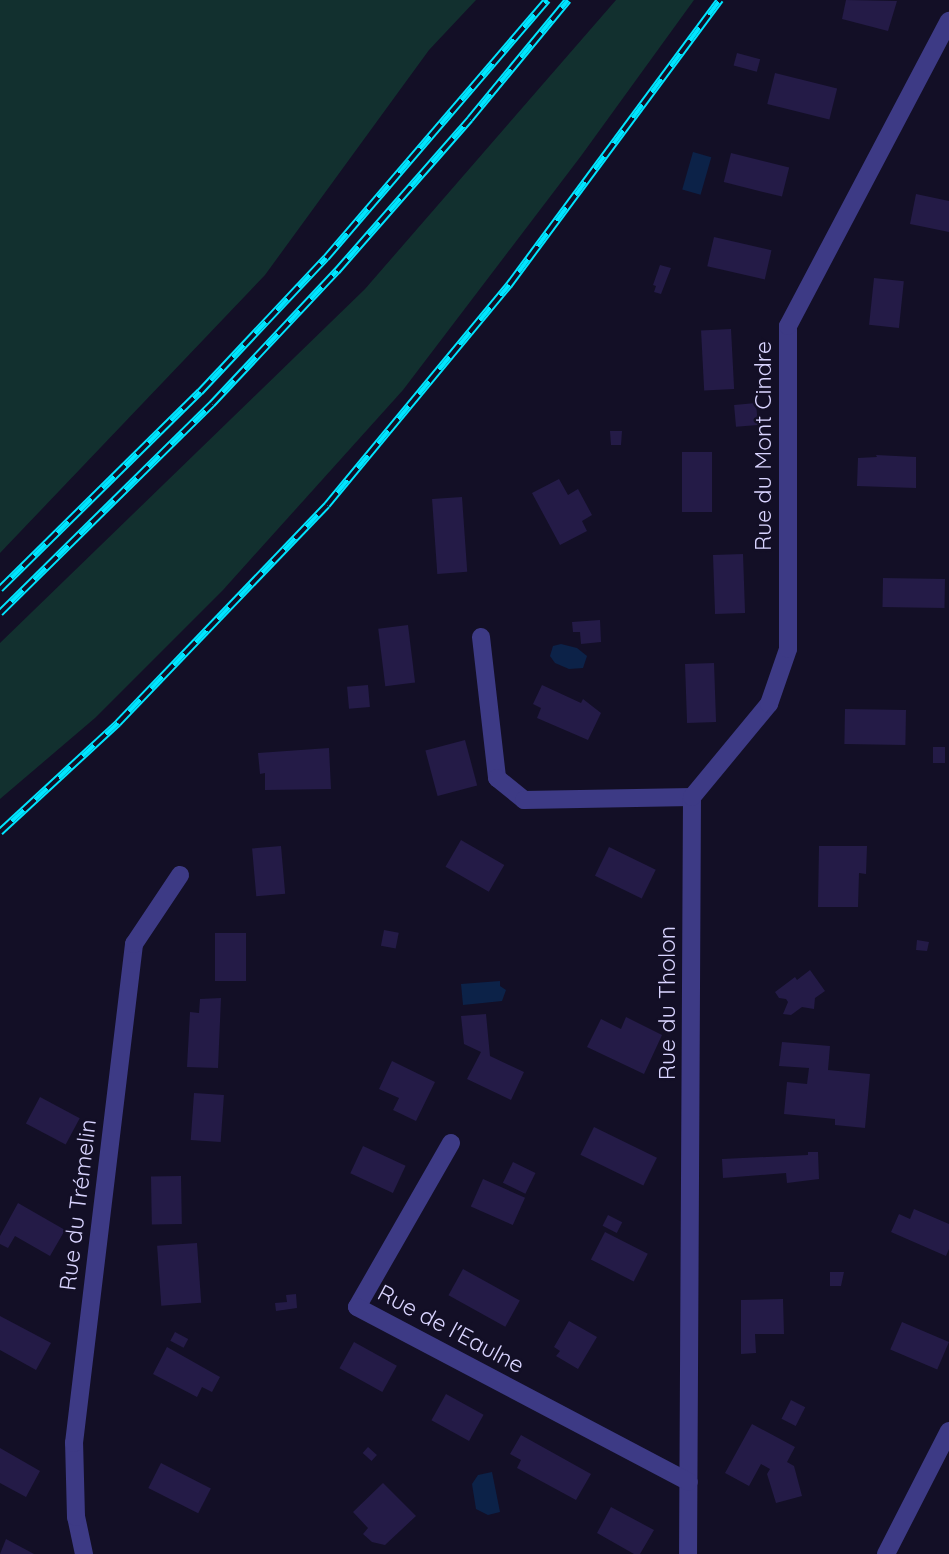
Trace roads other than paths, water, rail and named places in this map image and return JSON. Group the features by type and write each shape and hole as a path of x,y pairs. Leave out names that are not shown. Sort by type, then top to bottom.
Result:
{"street":[{"name":"Rue du Mont Cindre","path":"692,797 769,704 788,649 788,326 949,21"},
{"path":"481,638 497,778 524,800 692,797"},
{"name":"Rue du Tholon","path":"688,1554 692,797"},
{"name":"Rue du Trémelin","path":"85,1554 76,1517 74,1443 134,944 180,875"},
{"name":"Rue de l'Eaulne","path":"451,1143 357,1307 689,1482"},
{"path":"886,1554 949,1431"}],"water":[{"path":"693,152 711,157 701,195 682,189"},
{"path":"561,644 577,648 587,656 583,668 569,669 555,663 550,656 553,646"},
{"path":"500,981 500,986 506,990 502,1001 463,1005 461,984"},
{"path":"492,1472 500,1512 488,1515 476,1509 472,1484 478,1475"}],"railway":[{"path":"0,589 200,392 326,258 547,0"},
{"path":"0,613 212,404 337,271 470,119 568,0"},
{"path":"0,832 118,723 327,505 509,285 720,0"}]}
